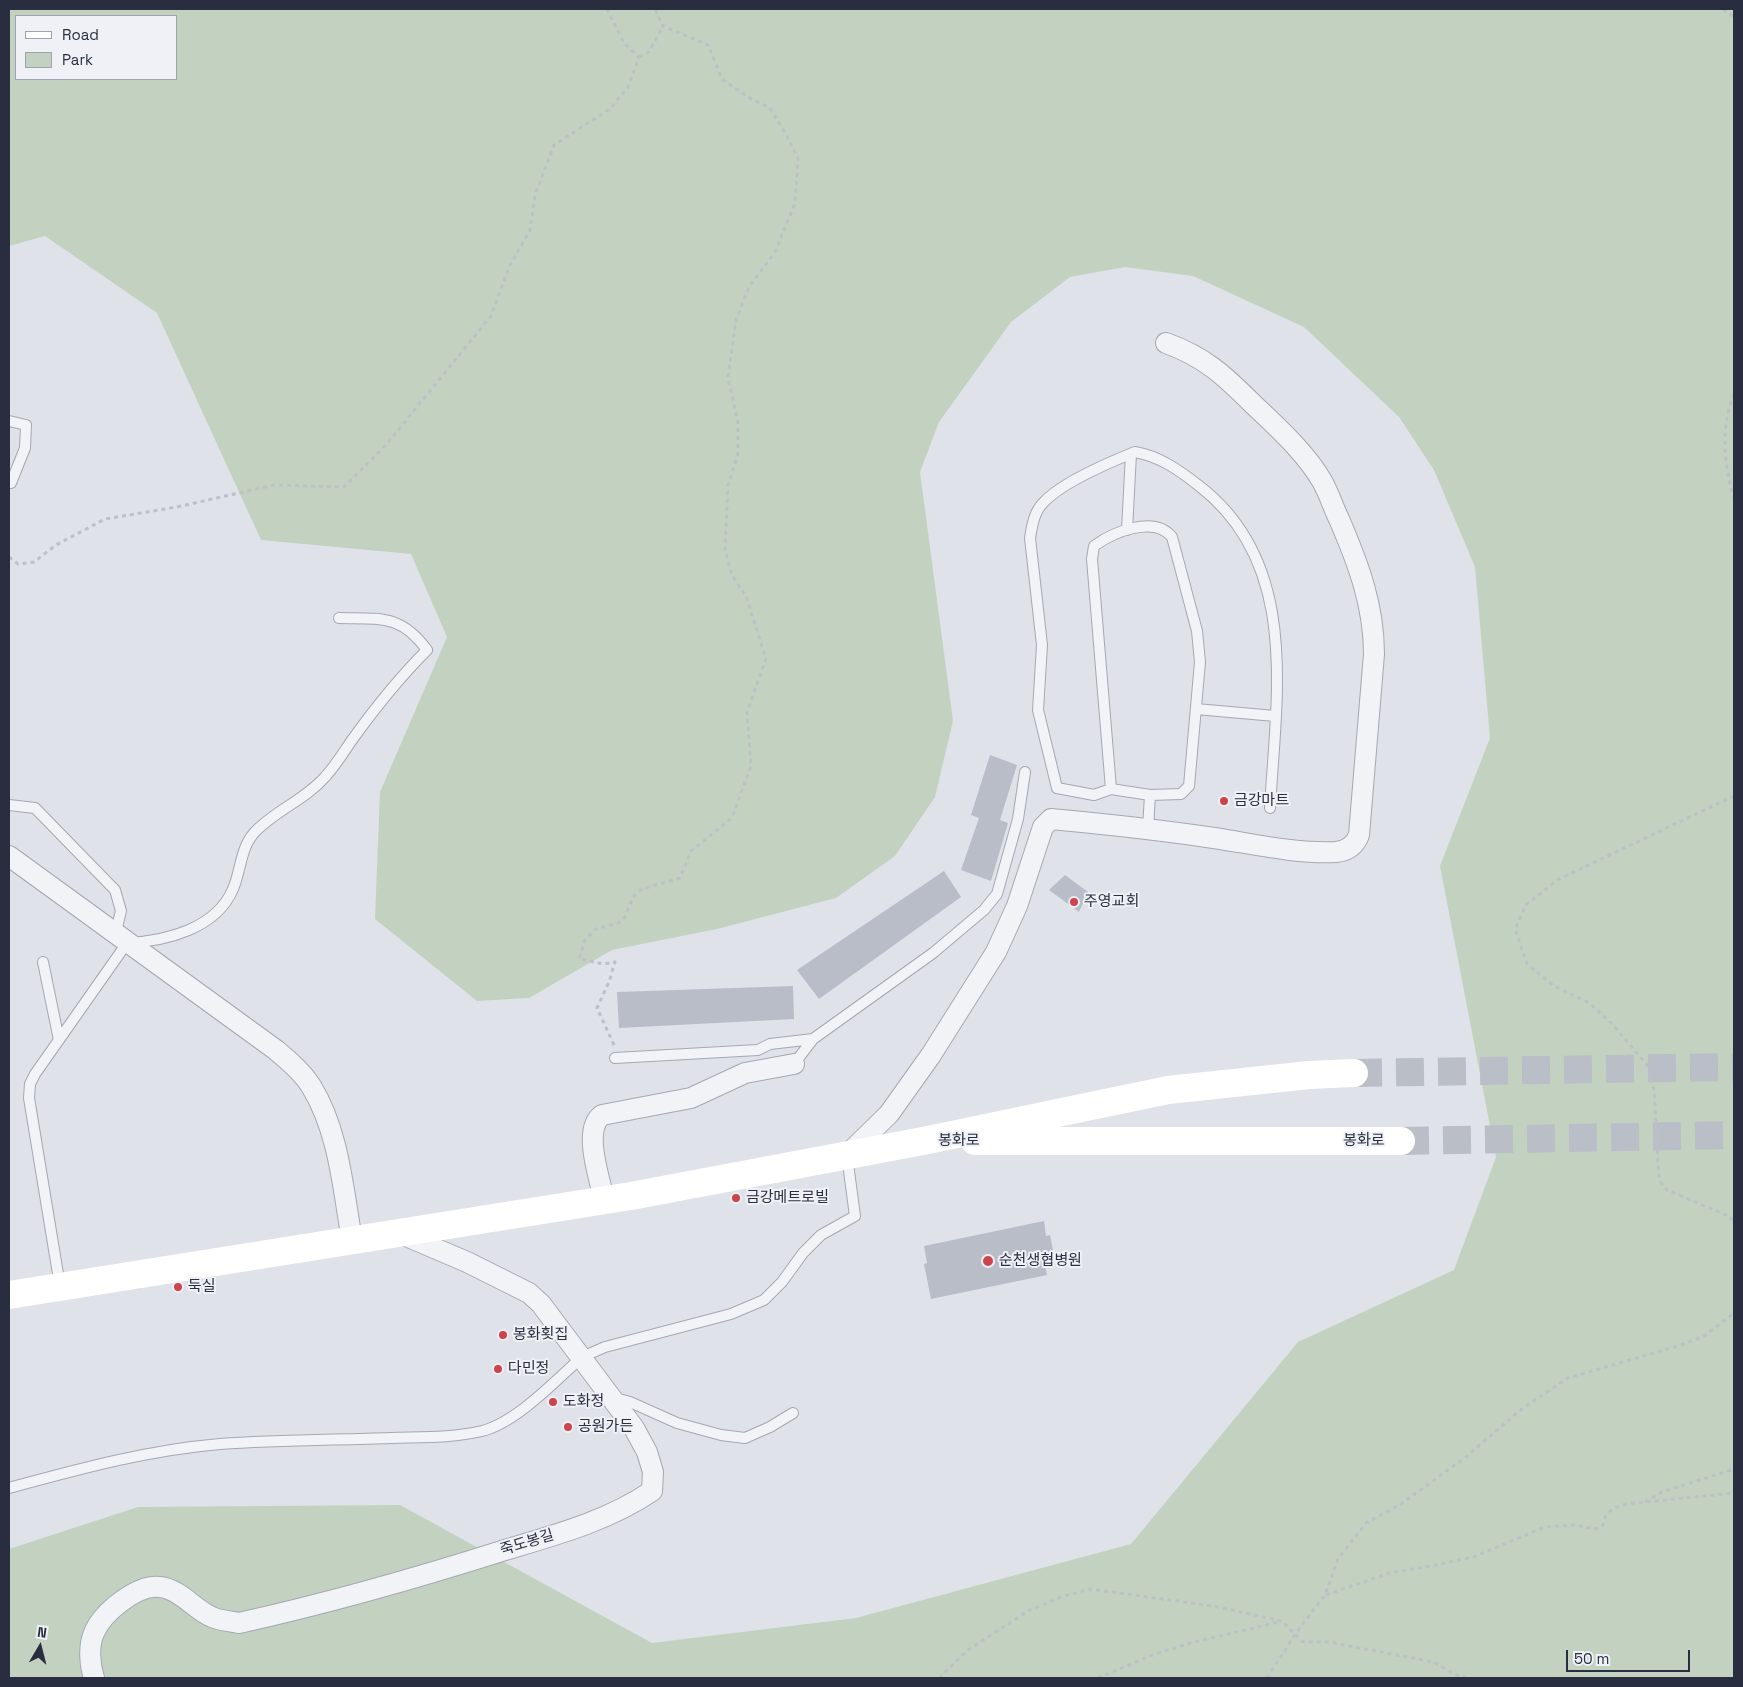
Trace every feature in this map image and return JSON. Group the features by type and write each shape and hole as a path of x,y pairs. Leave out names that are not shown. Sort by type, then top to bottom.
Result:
{"main road":[{"name":"봉화로","path":"923,1141 1168,1090 1310,1075 1354,1073"},
{"path":"9,1295 604,1200 923,1141"},
{"name":"봉화로","path":"923,1141 1401,1141"}],"street":[{"path":"847,1156 889,1114 931,1055 996,952 1017,906 1042,827 1050,819 1148,828 1276,847 1337,852 1348,849 1356,842 1361,824 1374,654 1372,614 1362,573 1322,481 1286,437 1227,377 1190,352 1166,343"},
{"path":"9,856 276,1050 299,1071 310,1085 325,1113 336,1153 352,1240"},
{"path":"604,1200 592,1140 592,1128 596,1120 602,1115 691,1098 745,1073 794,1064"},
{"name":"죽도봉길","path":"94,1678 90,1665 93,1633 115,1607 138,1590 160,1587 182,1596 212,1618 239,1623 413,1580 588,1524 636,1503 652,1491 653,1472 647,1452 634,1428 541,1304 529,1293 467,1262 399,1233"}],"lane":[{"path":"9,421 26,425 25,448 11,483"},
{"path":"1111,789 1092,559 1094,546 1112,534 1127,530 1156,527 1165,529 1172,537 1197,631 1200,662 1196,709 1189,786 1181,794 1150,795 1111,789 1094,794 1057,788 1038,710 1042,645 1030,538 1032,527 1043,503 1066,486 1131,454 1141,453 1156,458 1187,476 1214,497 1232,516 1257,562 1274,613 1278,660 1270,808"},
{"path":"1127,530 1131,454"},
{"path":"121,939 166,938 187,931 217,913 225,904 233,888 248,840 266,822 324,779 386,694 427,650 416,635 404,626 390,621 339,618"},
{"path":"1196,709 1275,716"},
{"path":"794,1064 812,1039 933,953 984,910 997,894 1018,819 1025,772"},
{"path":"1148,828 1150,795"},
{"path":"9,805 35,808 114,890 120,911 121,939 30,1084 29,1098 60,1287"},
{"path":"43,962 59,1040"},
{"path":"617,1058 758,1050 770,1044 812,1039"},
{"path":"9,1488 140,1454 179,1449 221,1444 444,1437 482,1431 495,1426 526,1405 582,1357 605,1347 730,1314 764,1300 782,1282 803,1253 822,1235 855,1216 847,1156"},
{"path":"612,1397 630,1402 677,1423 722,1435 746,1438 770,1427 793,1413"}],"path":[{"path":"607,9 624,44 639,57"},
{"path":"617,1058 597,1008 609,982 615,962 604,964 579,960 585,940 596,929 618,923 625,917 632,897 642,889 680,878 692,851 732,818 751,766 747,712 766,659 746,596 732,575 725,550 728,484 738,454 738,423 728,378 736,320 749,287 775,252 795,203 798,159 770,108 748,97 722,79 708,45 663,26 655,9"},
{"path":"1723,9 1734,18"},
{"path":"9,557 18,564 34,562 56,544 105,519 177,507 274,485 344,487 386,445 491,316 510,265 530,230 535,195 554,145 610,109 628,87 639,57 649,52 663,26"},
{"path":"1734,394 1728,410 1724,431 1726,468 1734,499"},
{"path":"1734,796 1556,880 1526,905 1515,929 1527,964 1554,986 1588,1002 1613,1025 1646,1064 1654,1090 1659,1180 1667,1190 1726,1215 1734,1221"},
{"path":"1267,1678 1296,1633 1326,1595 1338,1559 1366,1523 1416,1494 1467,1456 1523,1408 1568,1378 1681,1345 1704,1336 1734,1313"},
{"path":"1642,1504 1662,1492 1734,1469"},
{"path":"1326,1595 1389,1573 1476,1556 1545,1527 1574,1525 1596,1529 1603,1525 1604,1518 1613,1508 1626,1504 1642,1504 1734,1493"},
{"path":"939,1678 968,1650 1028,1611 1061,1597 1090,1589 1213,1606 1282,1621 1303,1642 1329,1642 1434,1662 1454,1674 1467,1678"},
{"path":"1098,1678 1150,1656 1282,1621"}],"green space":[{"path":"9,9 1734,9 1734,1678 9,1678 9,1549 138,1507 400,1505 652,1643 856,1618 1131,1544 1298,1342 1454,1270 1496,1157 1440,866 1490,738 1475,567 1434,470 1399,417 1304,327 1193,276 1125,267 1070,277 1011,322 939,422 920,472 953,721 935,797 895,856 836,898 717,929 612,950 529,998 477,1001 375,919 380,792 447,637 411,554 261,540 157,313 45,236 9,246"}],"building":[{"path":"990,755 1017,765 1000,820 1008,823 991,881 961,870 979,818 971,815"},
{"path":"944,871 961,897 819,999 797,970"},
{"name":"주영교회","path":"1065,875 1088,892 1079,912 1049,890"},
{"path":"793,986 794,1019 619,1028 617,992"},
{"name":"순천생협병원","path":"1044,1221 1046,1236 1050,1235 1055,1260 1044,1262 1047,1275 931,1299 924,1264 927,1263 924,1246"}],"tunnel":[{"path":"1354,1073 1734,1067"},
{"path":"1401,1141 1734,1135"}],"place":[{"name":"금강마트","path":"1224,801"},
{"name":"주영교회","path":"1074,902"},
{"name":"금강메트로빌","path":"736,1198"},
{"name":"순천생협병원","path":"988,1261"},
{"name":"둑실","path":"178,1287"},
{"name":"봉화횟집","path":"503,1335"},
{"name":"다민정","path":"498,1369"},
{"name":"도화정","path":"553,1402"},
{"name":"공원가든","path":"568,1427"}]}
